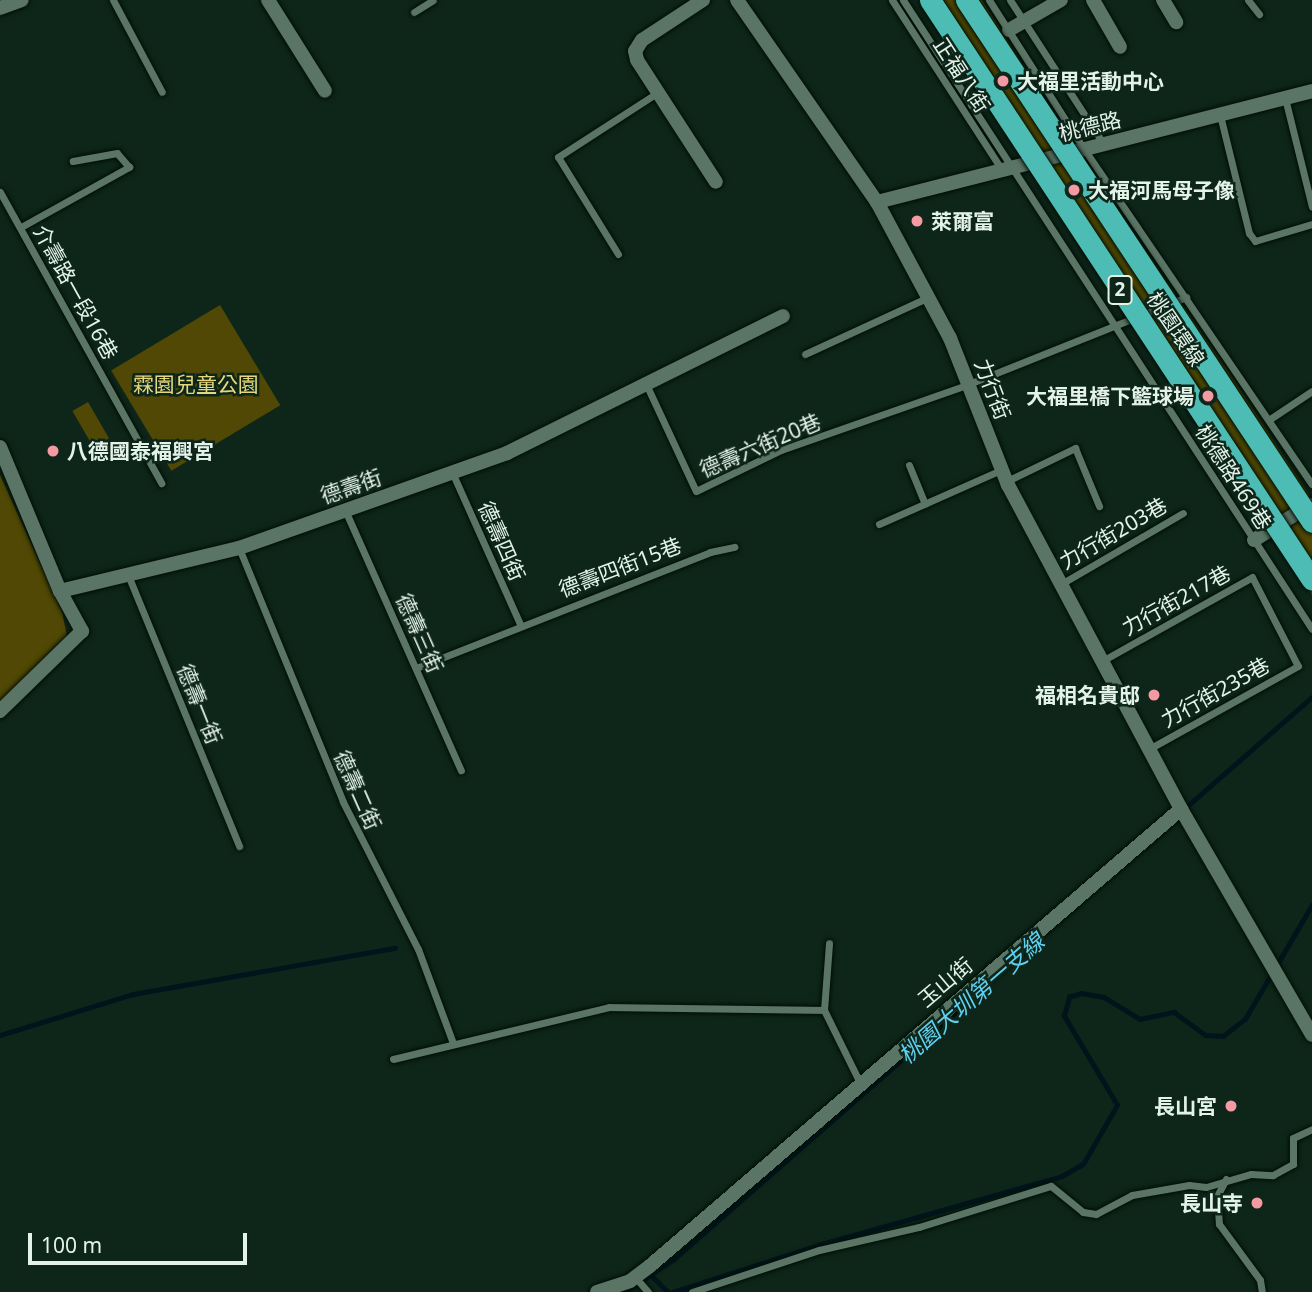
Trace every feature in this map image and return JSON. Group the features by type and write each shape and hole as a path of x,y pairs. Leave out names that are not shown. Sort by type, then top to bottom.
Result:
{"highway":[{"name":"桃園環線","path":"930,0 1312,580"},
{"name":"桃園環線","path":"966,0 1312,522"}],"street":[{"path":"0,8 22,0"},
{"path":"268,0 326,91"},
{"path":"703,0 642,40 635,51 716,182"},
{"name":"力行街","path":"737,0 877,202 928,298 969,384 1004,475 1181,810"},
{"path":"1009,30 1061,0"},
{"path":"1093,0 1120,47"},
{"path":"1163,0 1176,22"},
{"name":"桃德路","path":"877,202 1312,91"},
{"name":"德壽街","path":"60,592 239,548 507,453 783,316"},
{"path":"0,447 60,592 82,631 0,711"},
{"path":"1254,540 1312,504"},
{"path":"1181,810 1312,1035"},
{"name":"玉山街","path":"597,1292 635,1276 1181,810"}],"lane":[{"path":"113,0 162,92"},
{"path":"414,12 433,0"},
{"name":"正福八街","path":"892,0 1007,169"},
{"path":"903,0 1007,169"},
{"path":"989,0 1084,149 1312,484"},
{"path":"1010,0 1104,144"},
{"path":"1248,0 1259,14"},
{"path":"618,254 558,157 658,92"},
{"path":"1285,98 1312,207"},
{"path":"1220,114 1249,233 1255,241 1312,224"},
{"path":"21,227 129,167 117,153 73,162"},
{"name":"桃德路469巷","path":"1007,169 1116,326 1312,629"},
{"name":"介壽路一段16巷","path":"0,192 161,484"},
{"name":"德壽六街20巷","path":"646,384 696,491 781,450 969,384 1186,297"},
{"path":"804,354 928,298"},
{"path":"1270,419 1312,391"},
{"path":"879,524 925,504 1076,448 1099,506"},
{"path":"909,465 925,504"},
{"name":"德壽四街","path":"452,472 520,624"},
{"name":"德壽三街","path":"345,510 461,770"},
{"name":"力行街203巷","path":"1061,584 1183,513"},
{"name":"德壽四街15巷","path":"416,668 520,624 710,552 734,547"},
{"name":"德壽二街","path":"239,548 343,802 418,949 453,1043"},
{"name":"德壽一街","path":"128,575 239,846"},
{"name":"力行街217巷","path":"1102,661 1252,577 1298,666"},
{"name":"力行街235巷","path":"1149,749 1298,666"},
{"path":"829,943 824,1010 860,1083"},
{"path":"393,1059 610,1007 824,1010"},
{"path":"692,1292 819,1250 919,1227 1051,1185 1083,1212 1096,1214 1132,1195 1189,1185 1206,1187 1227,1178 1284,1170 1293,1164 1293,1138 1312,1129"},
{"path":"1227,1178 1217,1196 1219,1224 1260,1280 1262,1292"},
{"path":"635,1276 648,1292"}],"green space":[{"path":"921,0 982,0 1084,161 1228,371 1312,499 1312,595"},
{"name":"霖園兒童公園","path":"220,305 280,405 171,471 111,370"},
{"path":"88,402 109,438 93,447 72,411"},
{"path":"0,475 62,612 67,636 0,702"}],"waterway":[{"name":"桃園大圳第一支線","path":"1184,809 1312,697"},
{"path":"673,1292 822,1244 1062,1176 1083,1164 1117,1105 1064,1016 1069,997 1081,993 1104,997 1140,1019 1174,1012 1206,1035 1223,1036 1245,1019 1312,905"},
{"path":"0,1035 133,994 395,948"},
{"name":"桃園大圳第一支線","path":"625,1292 674,1259 957,1011"},
{"path":"653,1277 668,1292"}],"place":[{"name":"大福里活動中心","path":"1003,81"},
{"name":"大福河馬母子像","path":"1074,190"},
{"name":"萊爾富","path":"917,221"},
{"name":"大福里橋下籃球場","path":"1208,396"},
{"name":"八德國泰福興宮","path":"53,451"},
{"name":"福相名貴邸","path":"1154,695"},
{"name":"長山宮","path":"1231,1106"},
{"name":"長山寺","path":"1257,1203"}]}
